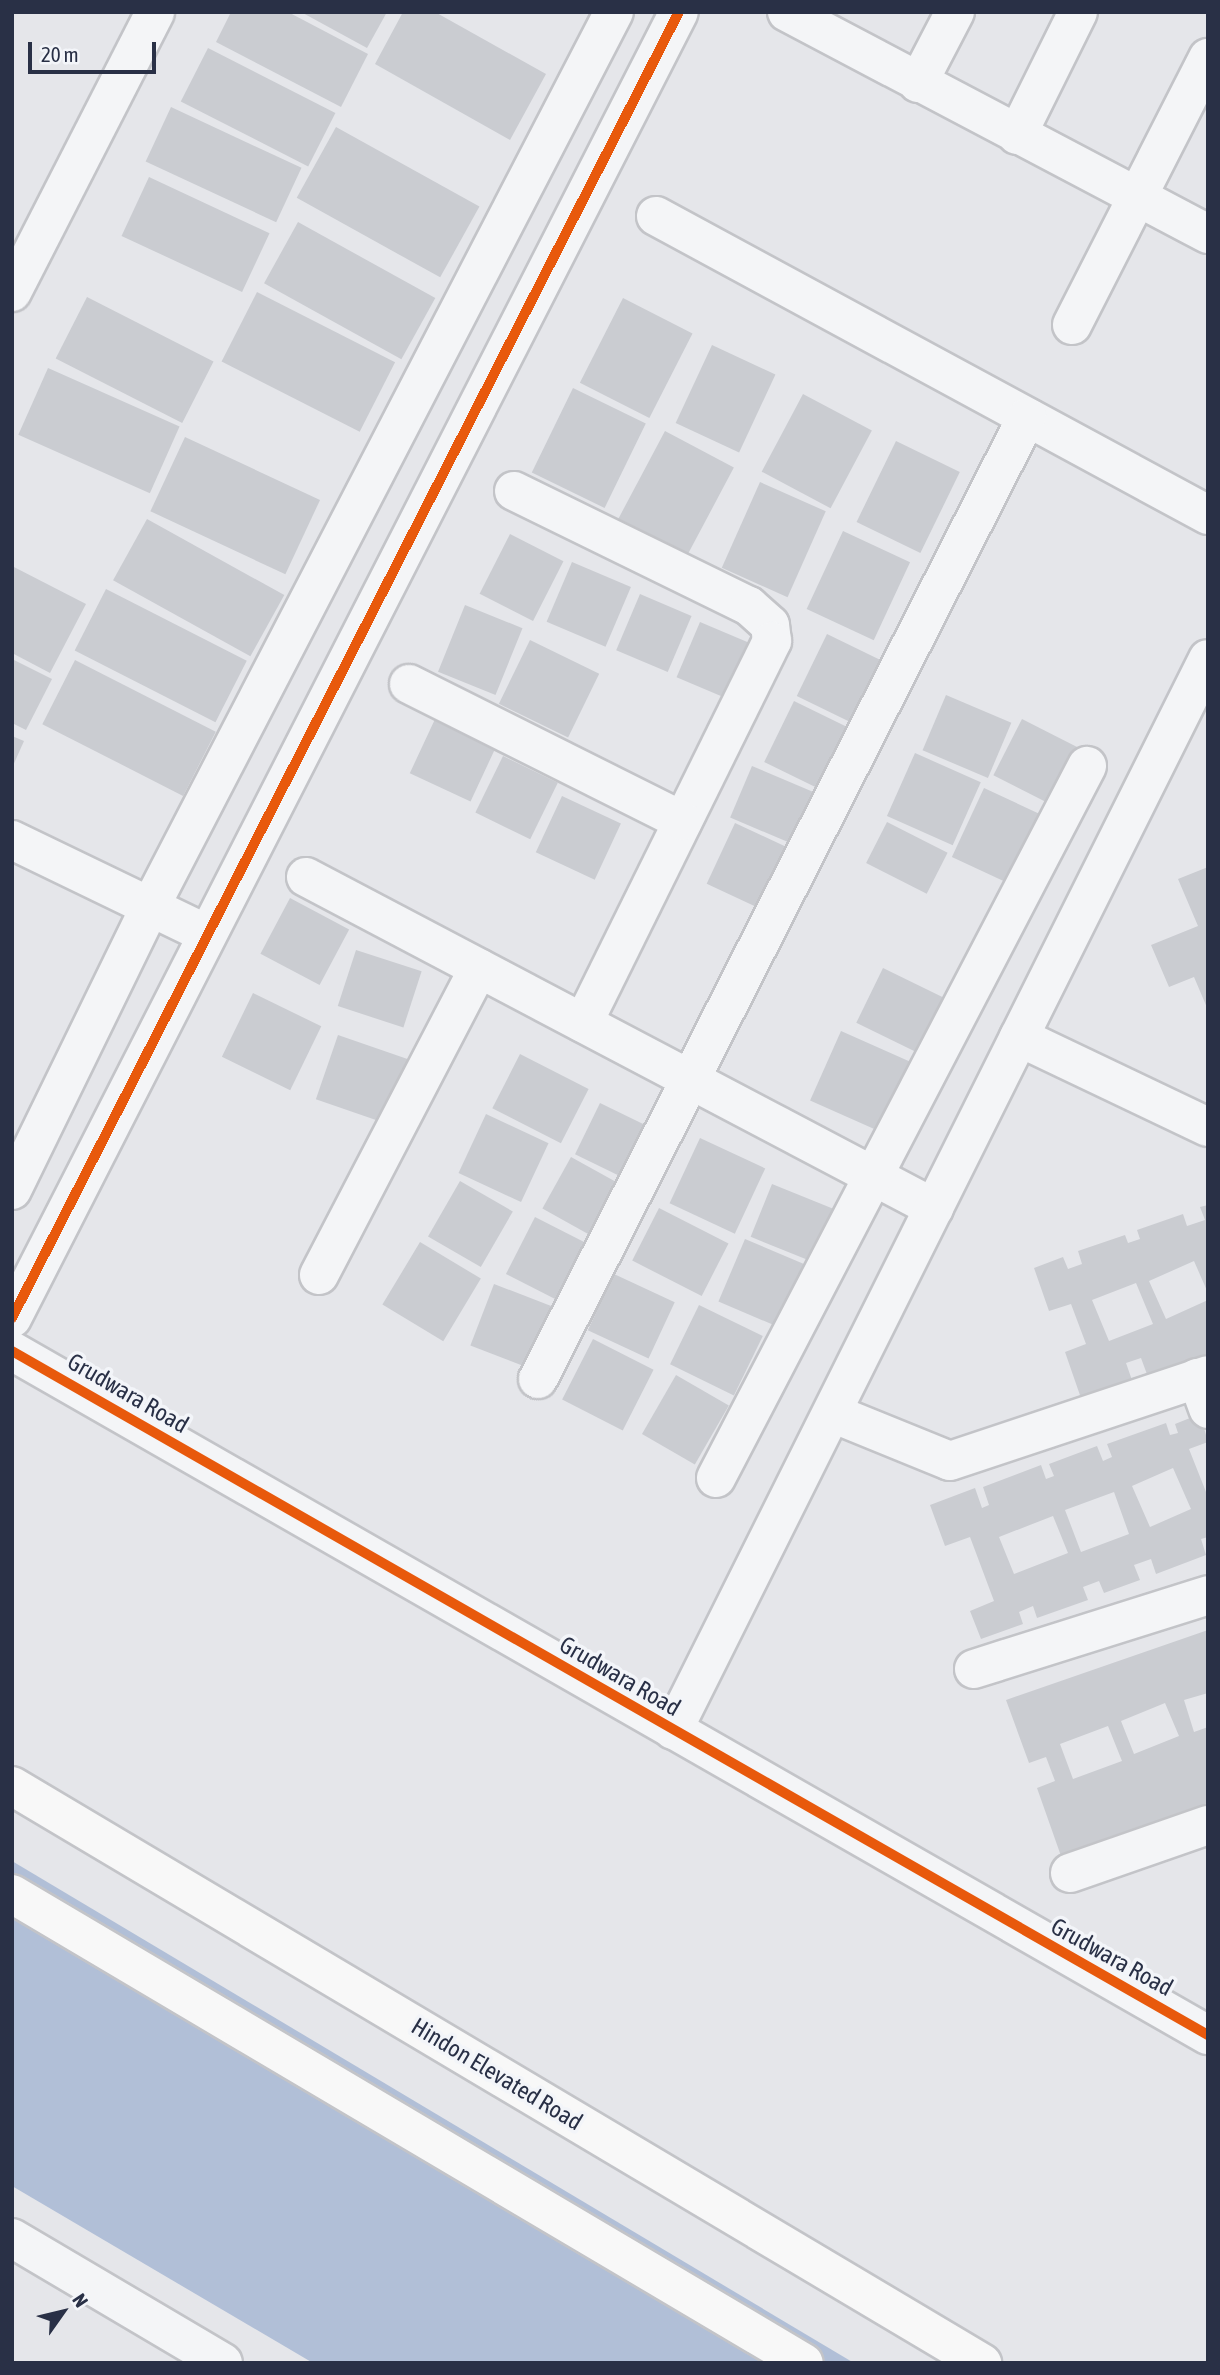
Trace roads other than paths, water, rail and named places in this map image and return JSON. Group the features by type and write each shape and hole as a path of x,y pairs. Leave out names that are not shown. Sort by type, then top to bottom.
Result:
{"highway":[{"name":"Hindon Elevated Road","path":"12,1786 982,2363"},
{"path":"12,1894 804,2363"}],"street":[{"path":"12,292 155,12"},
{"path":"12,1190 150,907 614,12"},
{"path":"12,1318 204,933 679,12"},
{"path":"918,83 955,12"},
{"path":"1017,135 1078,12"},
{"path":"799,15 918,83 1208,234"},
{"path":"1072,325 1208,58"},
{"path":"656,216 1208,515"},
{"path":"538,1379 1027,417"},
{"path":"514,491 749,606 770,625 772,641 583,1023"},
{"path":"673,1730 1208,659"},
{"path":"409,684 683,821"},
{"path":"716,1478 876,1177 1087,766"},
{"path":"12,840 204,933"},
{"path":"306,877 934,1208"},
{"path":"319,1275 479,968"},
{"path":"1019,1037 1208,1127"},
{"name":"Grudwara Road","path":"12,1351 1208,2035"},
{"path":"832,1413 950,1461 1204,1387"},
{"path":"974,1669 1208,1595"},
{"path":"1070,1873 1208,1825"},
{"path":"12,2238 223,2363"}],"water":[{"path":"12,1861 854,2363 313,2363 12,2186"}]}
